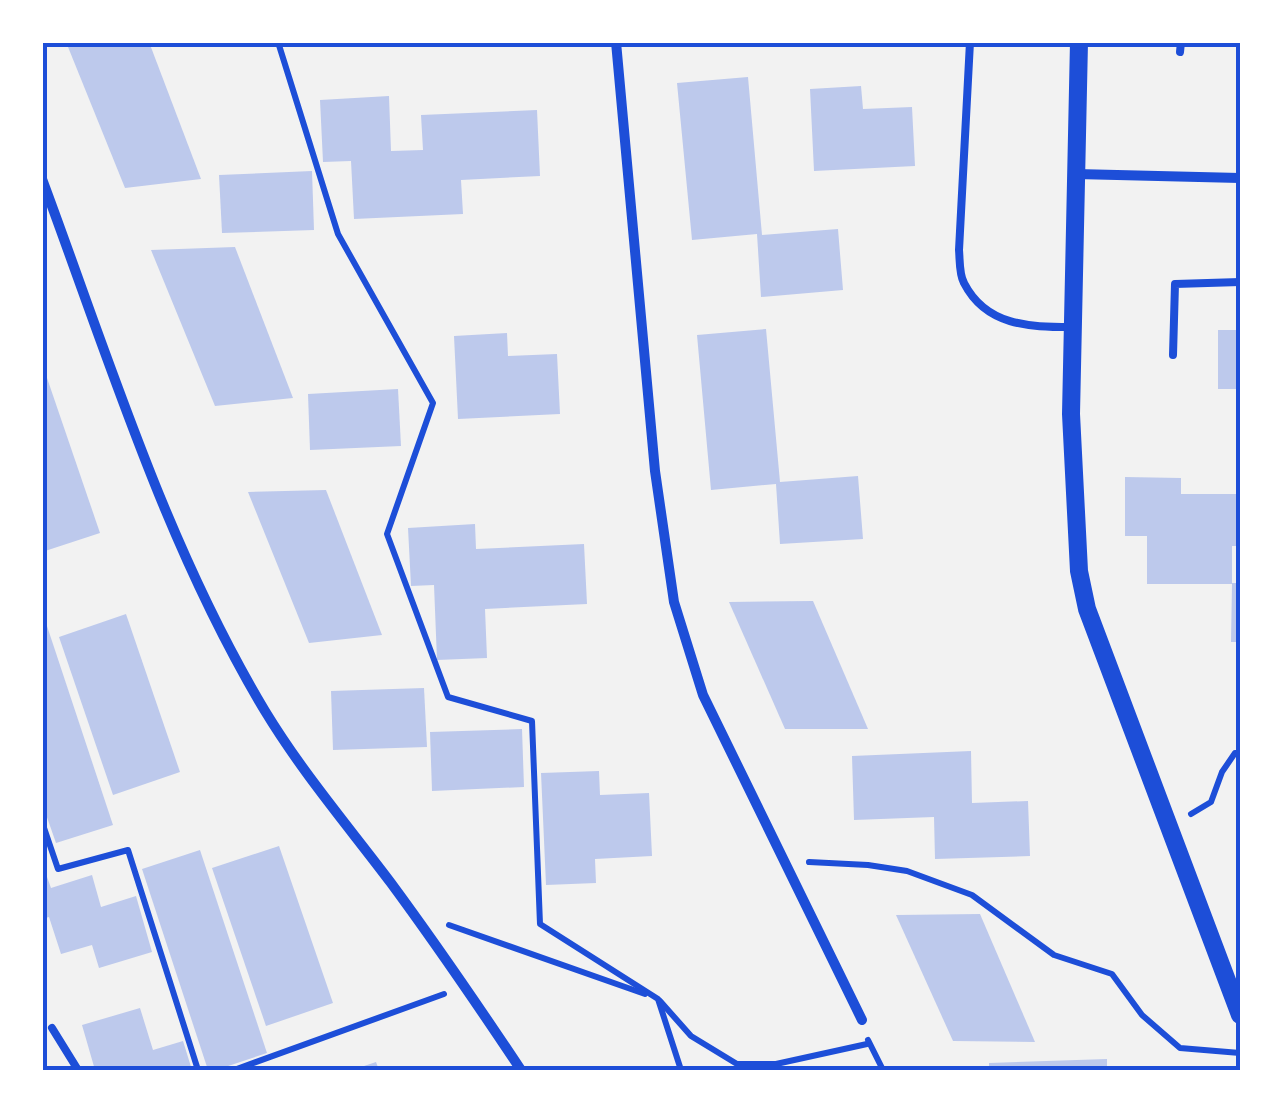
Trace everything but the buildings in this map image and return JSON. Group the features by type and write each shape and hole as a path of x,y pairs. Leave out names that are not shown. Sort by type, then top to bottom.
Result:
{"street":[{"path":"616,42 656,471 674,602 703,695 862,1020"},
{"path":"1079,42 1071,414 1079,571 1087,610 1240,1014"},
{"path":"1076,174 1240,178"},
{"path":"42,179 169,522 224,636 266,712 312,781 465,986 521,1070"}],"lane":[{"path":"970,42 958,250 962,280 978,302 1000,318 1027,327 1073,327"},
{"path":"1173,356 1175,284 1240,282"},
{"path":"52,1028 78,1070"}],"path":[{"path":"278,42 338,234 433,403 387,534 448,696 532,721 540,924 658,999 691,1036 738,1064 776,1064 870,1044"},
{"path":"1170,826 1211,802 1222,772 1235,753 1240,753"},
{"path":"42,822 58,869 128,850 198,1070"},
{"path":"783,860 907,871 972,895 1054,956 1112,974 1142,1015 1180,1048 1240,1053"},
{"path":"410,911 658,999"},
{"path":"234,1070 465,986"},
{"path":"658,999 682,1070"},
{"path":"862,1020 883,1070"}]}
